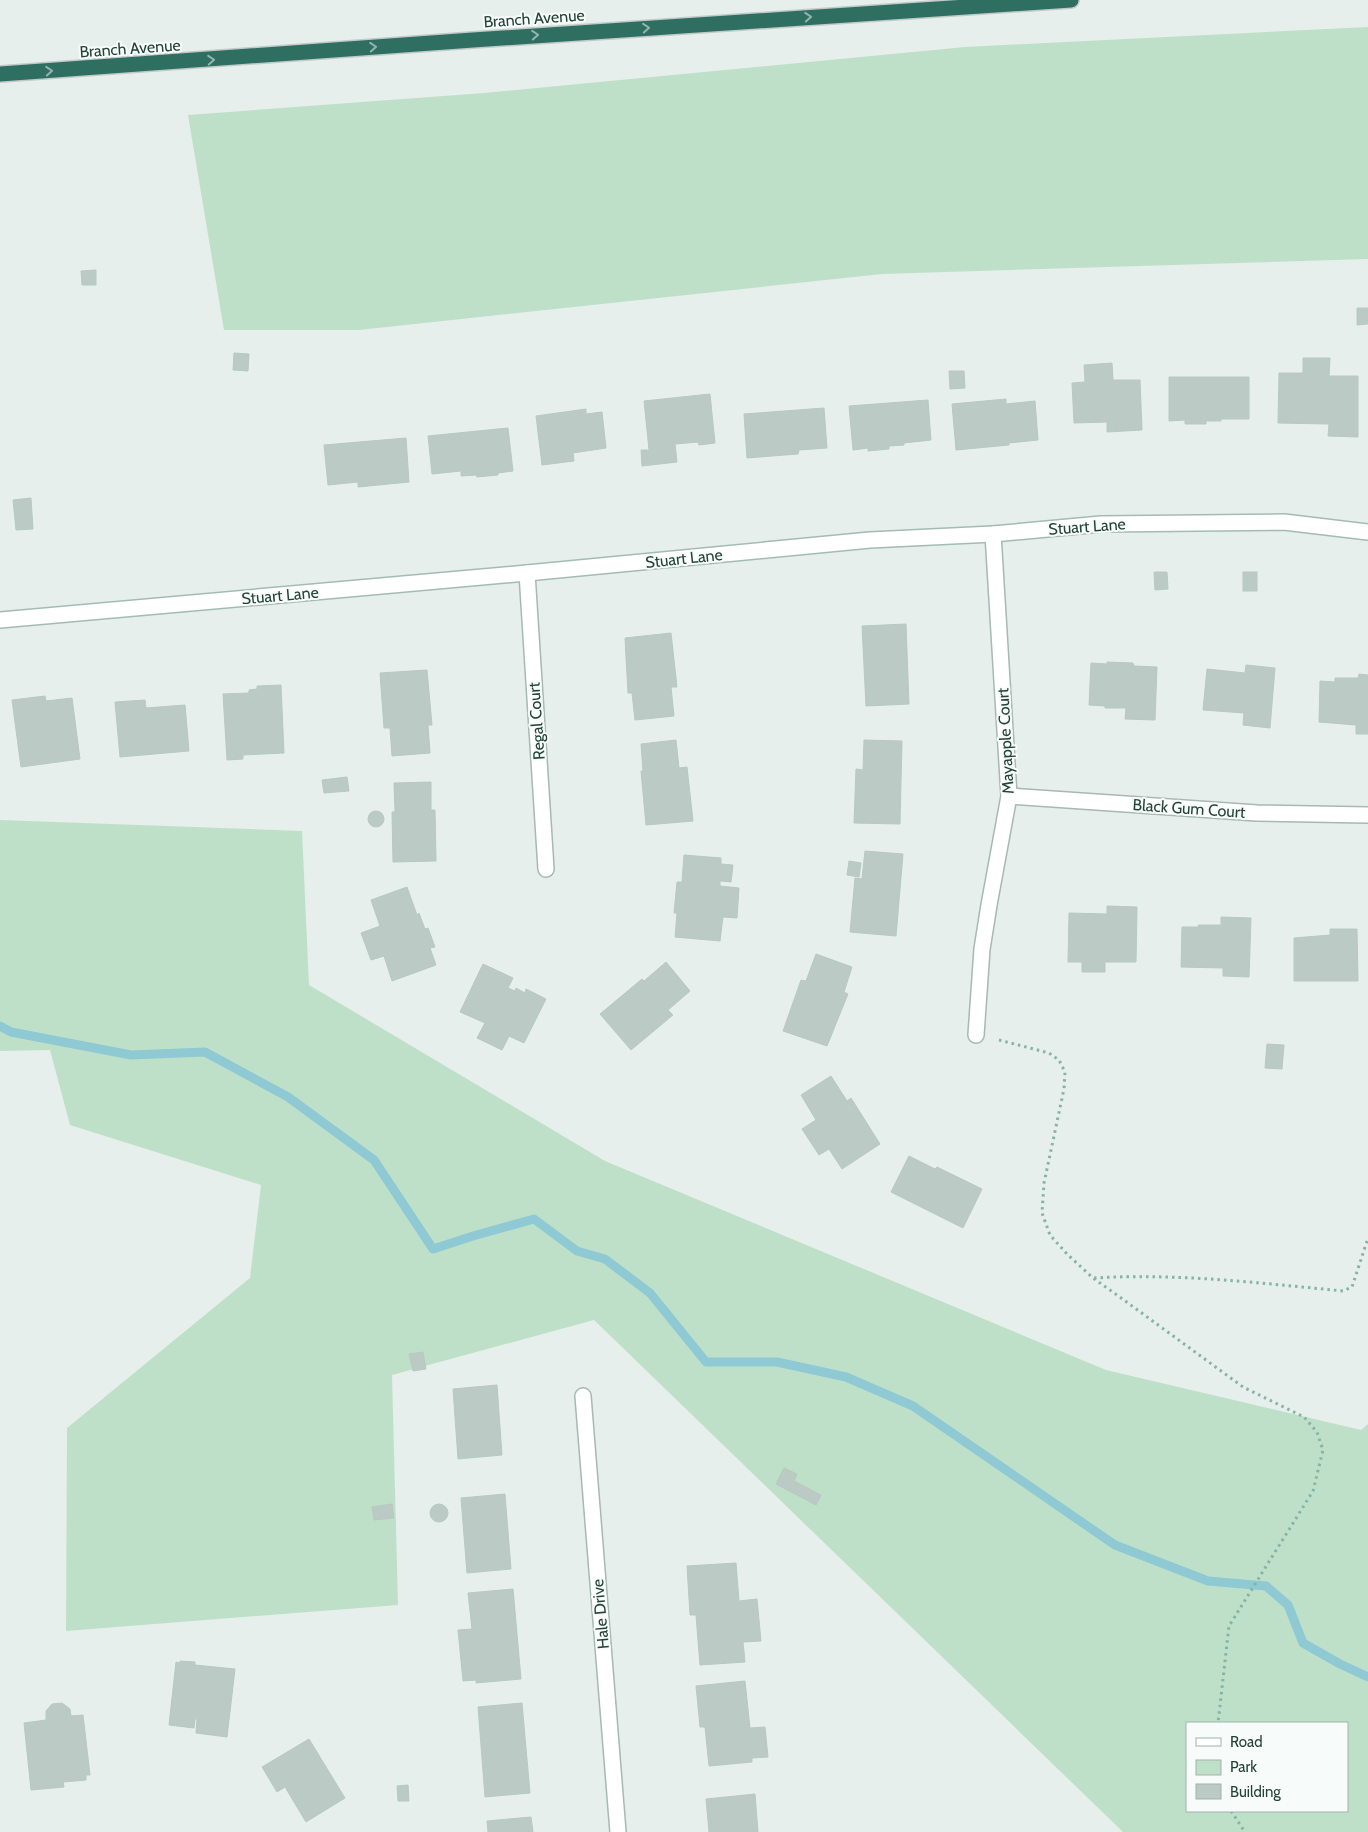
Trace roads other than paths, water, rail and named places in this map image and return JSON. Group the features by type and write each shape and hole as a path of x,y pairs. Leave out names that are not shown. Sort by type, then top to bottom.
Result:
{"highway":[{"name":"Branch Avenue","path":"0,74 492,38 1071,0"}],"street":[{"name":"Stuart Lane","path":"0,620 870,540 993,534 1101,524 1284,522 1368,532"},
{"name":"Mayapple Court","path":"976,1035 982,949 1009,796 993,534"},
{"name":"Regal Court","path":"527,573 546,869"},
{"name":"Black Gum Court","path":"1009,796 1256,813 1368,815"},
{"name":"Hale Drive","path":"582,1396 618,1832"}],"waterway":[{"path":"0,1026 11,1032 131,1055 205,1052 288,1097 374,1160 433,1249 534,1219 577,1251 605,1259 650,1293 706,1362 777,1362 846,1377 913,1406 1115,1545 1208,1581 1266,1586 1288,1605 1303,1643 1368,1677"}]}
